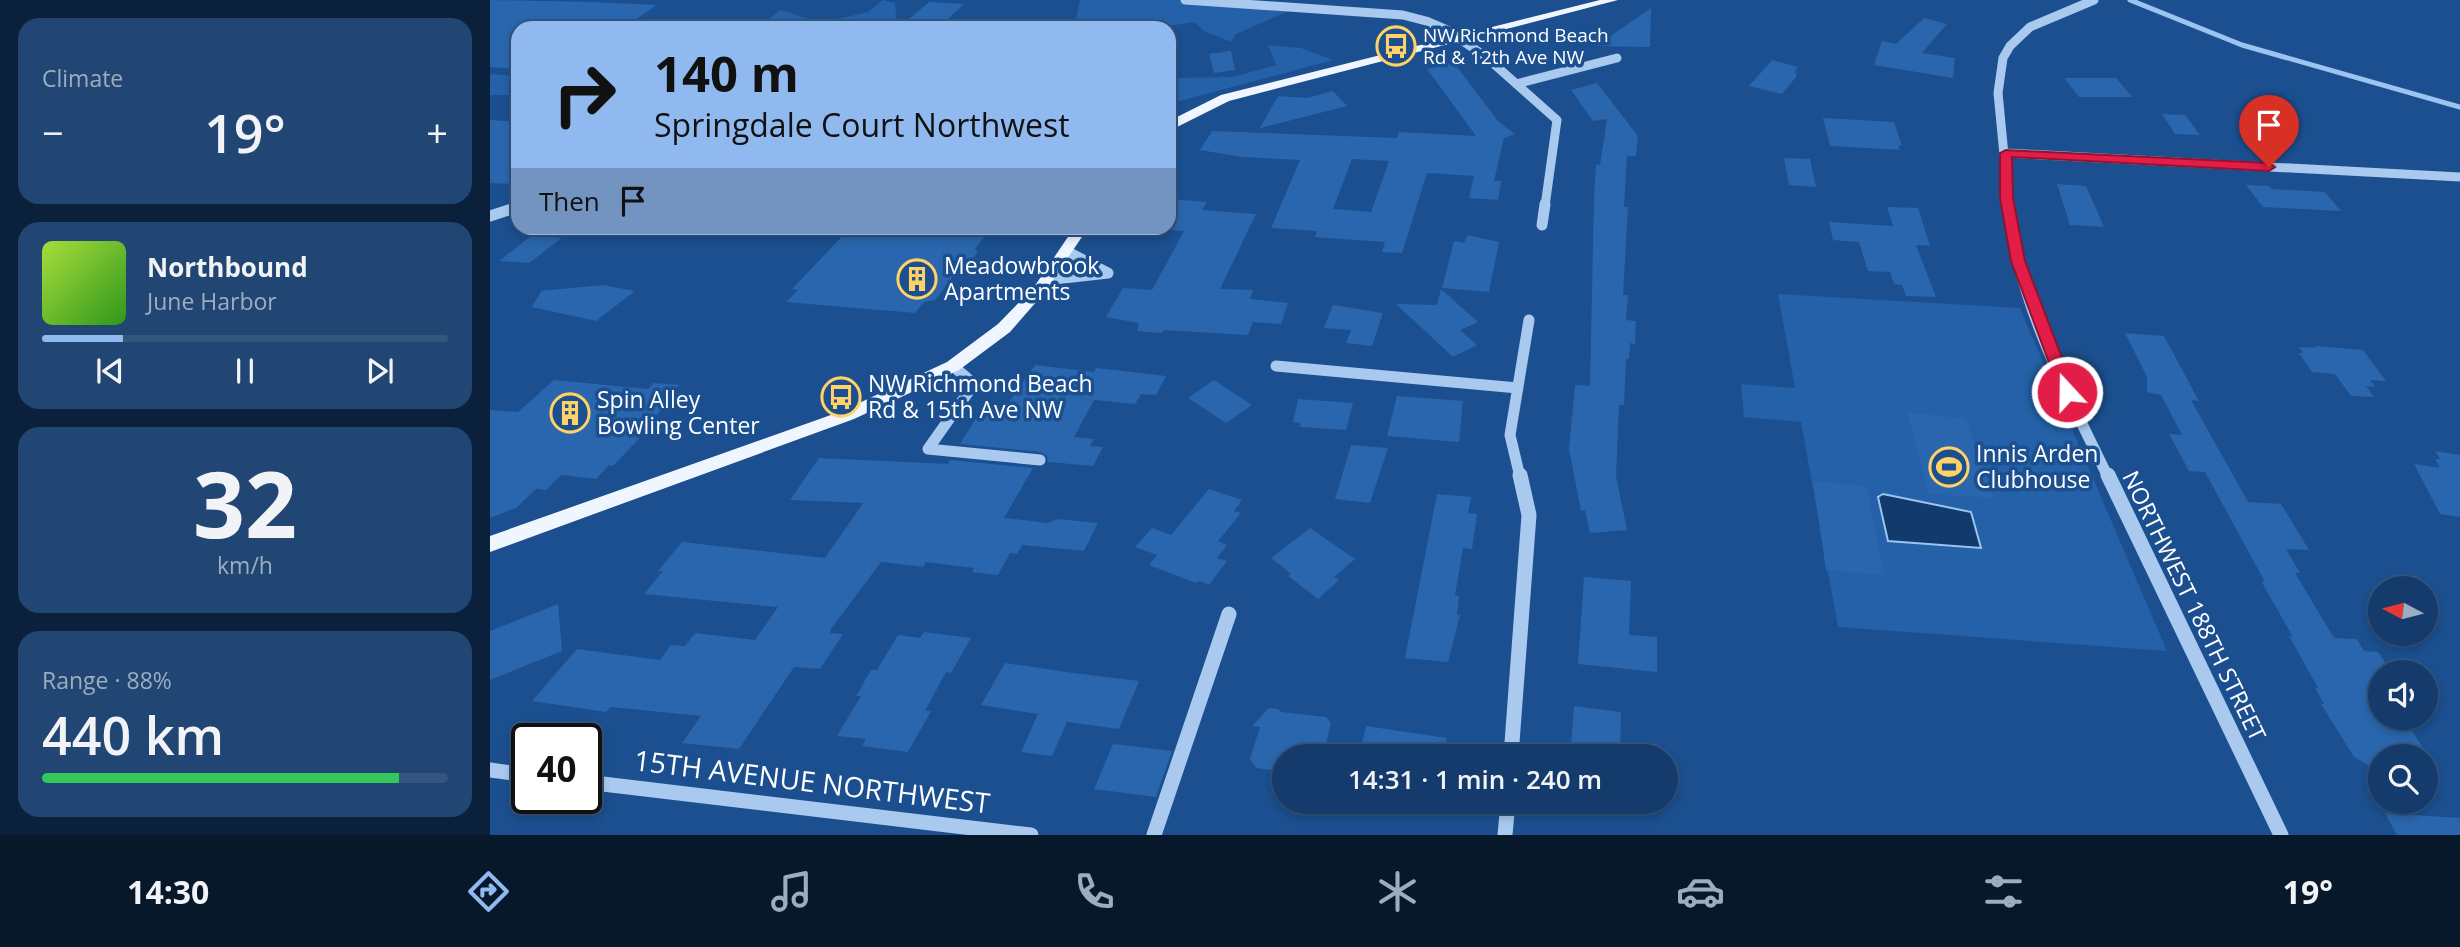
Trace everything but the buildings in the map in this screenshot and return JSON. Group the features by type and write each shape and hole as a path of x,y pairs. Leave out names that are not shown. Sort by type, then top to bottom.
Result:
{"main road":[{"path":"1176,122 1225,98 1613,0"},
{"path":"490,544 848,415 953,366 1004,328 1046,280 1077,235"}],"street":[{"path":"1185,0 1404,15 1427,19 1461,37 1557,120 1542,225"},
{"name":"NORTHWEST 188TH STREET","path":"2094,0 2051,16 2028,29 2012,42 2000,74 1999,101 2006,153 2006,198 2018,261 2067,392 2281,835"},
{"path":"1516,84 1617,58"},
{"path":"2006,153 2460,177"},
{"path":"490,216 511,209"},
{"path":"1046,280 1108,273 1066,251"},
{"path":"1512,744 1529,515 1510,435 1529,320"},
{"path":"953,366 974,383 928,449 1040,460"},
{"path":"1276,366 1518,388"},
{"path":"1154,835 1229,614"},
{"path":"490,771 511,773"},
{"name":"15TH AVENUE NORTHWEST","path":"602,784 1031,835"},
{"path":"1505,835 1507,814"}],"shaded area":[{"path":"883,0 895,3 896,21 830,21 868,12"},
{"path":"1080,0 1197,0 1291,10 1236,34 1231,42 1204,31 1194,22 1176,25 1176,21 1076,21"},
{"path":"781,10 815,21 766,21"},
{"path":"1268,45 1301,48 1333,60 1176,102 1176,78 1233,77 1276,65"},
{"path":"490,74 511,76 511,95 490,95"},
{"name":"Innis Arden Clubhouse","path":"1778,294 2020,308 2167,651 1838,627 1801,422 1744,417 1741,384 1795,388"},
{"path":"1883,494 1971,512 1981,548 1888,541 1878,497"}],"waterway":[{"path":"2130,0 2242,45 2460,107"}],"place":[{"name":"NW Richmond Beach Rd & 12th Ave NW","path":"1396,46"},
{"name":"Meadowbrook Apartments","path":"917,279"},
{"name":"NW Richmond Beach Rd & 15th Ave NW","path":"841,397"},
{"name":"Spin Alley Bowling Center","path":"570,413"},
{"name":"Innis Arden Clubhouse","path":"1949,467"}],"route":[{"path":"2067,392 2018,261 2006,198 2006,153 2269,167"}]}
